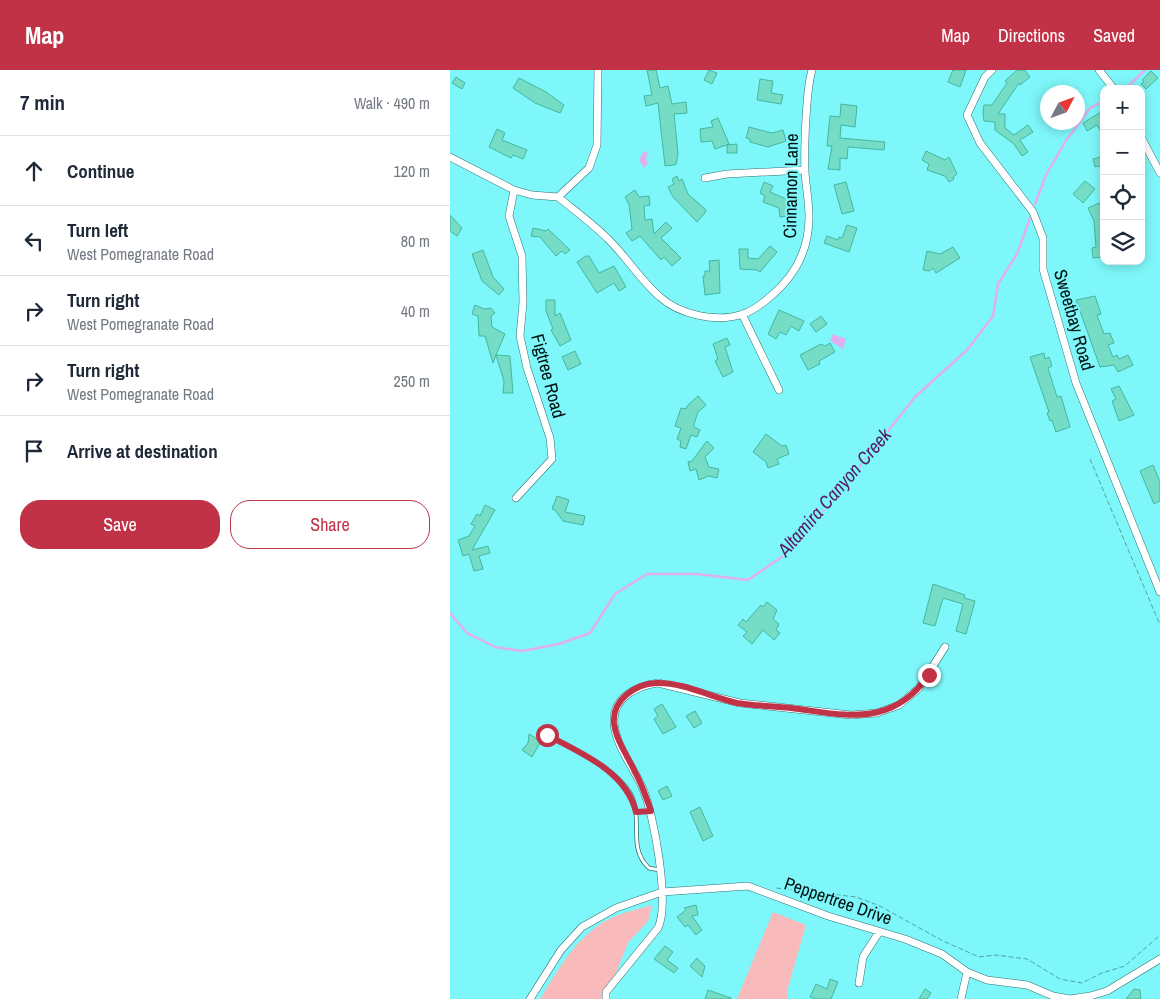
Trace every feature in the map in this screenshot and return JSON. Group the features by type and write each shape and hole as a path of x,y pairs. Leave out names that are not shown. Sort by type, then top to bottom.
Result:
{"street":[{"path":"450,157 485,173 514,190 532,195 558,197 589,168 597,145 599,118 598,70"},
{"name":"Cinnamon Lane","path":"558,197 608,239 661,298 677,308 698,315 720,317 742,314 761,304 780,288 795,272 805,250 809,218 805,170 808,90 812,70"},
{"name":"Sweetbay Road","path":"992,70 985,77 967,115 980,142 1033,212 1043,238 1043,269 1076,383 1160,592"},
{"path":"1099,70 1111,85"},
{"path":"1145,145 1160,173"},
{"path":"705,178 727,174 805,170"},
{"name":"Figtree Road","path":"514,190 509,216 522,256 524,303 520,336 527,368 550,438 552,459 516,498"},
{"path":"742,314 779,390"},
{"path":"606,999 606,992 658,928 662,920 662,892 651,811 636,772 617,736 614,721 618,705 630,692 644,685 658,683 682,687 738,703 851,715 877,713 899,705 919,688 945,647"},
{"name":"Peppertree Drive","path":"530,999 561,950 582,927 616,908 662,892 748,886 879,932 905,939 942,954 967,972 987,980 1028,985 1054,996 1070,998 1090,996 1106,991 1160,959"},
{"path":"860,983 863,957 879,932"},
{"path":"961,999 967,972"},
{"path":"1106,991 1106,999"}],"lane":[{"path":"547,735 588,758 622,782 633,799 636,812 638,852 649,868 659,870"},
{"path":"636,812 651,811"}],"path":[{"path":"1090,459 1160,626"},
{"path":"760,891 778,887 856,897 880,906 941,940 979,957 995,955 1027,959 1060,980 1082,983 1102,972 1126,966 1160,935"}],"shaded area":[{"path":"644,151 648,153 646,159 648,163 644,168 639,160"},
{"path":"833,334 846,339 843,349 830,341"},
{"path":"652,905 648,921 628,943 605,999 540,999 570,953 588,933 611,918"},
{"path":"773,912 806,925 787,991 788,999 737,999"}],"building":[{"path":"647,70 656,70 660,88 668,86 672,104 686,102 687,113 674,114 678,154 676,164 674,165 665,166 658,103 646,106 644,96 652,95"},
{"path":"709,70 717,73 712,84 704,80"},
{"path":"953,70 966,70 960,87 948,82"},
{"path":"1017,70 1025,70 1030,77 1020,85 1019,83 998,114 1005,114 1005,128 1014,135 1028,125 1033,132 1020,140 1028,152 1022,156 1014,144 995,130 995,122 984,121 983,113 984,105 992,105 1007,83 1005,81"},
{"path":"1151,71 1158,78 1146,89 1145,85 1141,84 1144,82 1142,80"},
{"path":"456,77 465,83 462,89 452,83"},
{"path":"519,78 546,92 564,105 560,113 535,103 513,88"},
{"path":"760,79 773,81 771,93 783,95 781,104 757,100"},
{"path":"841,104 857,106 855,127 841,125 840,138 885,142 884,150 848,147 847,159 840,158 840,170 828,169 832,146 827,146 830,116 840,117"},
{"path":"1100,113 1100,130 1097,125 1087,131 1085,122"},
{"path":"718,118 729,144 715,149 712,141 701,142 700,129 713,127 711,121"},
{"path":"749,127 772,133 783,130 786,141 768,147 750,142 750,139 746,138"},
{"path":"497,129 505,133 502,140 527,150 523,159 513,155 511,158 489,147"},
{"path":"737,144 737,153 727,153 727,145"},
{"path":"926,151 945,160 949,157 957,174 953,177 954,179 949,182 945,176 927,170 929,164 922,160"},
{"path":"1100,157 1100,166 1095,167 1093,159"},
{"path":"677,176 679,181 682,179 688,194 706,210 697,222 673,197 668,187 674,184 672,179"},
{"path":"1085,181 1095,189 1083,203 1073,194"},
{"path":"764,182 773,186 770,192 791,201 790,216 780,217 779,208 763,202 765,196 760,193"},
{"path":"846,182 854,211 842,214 834,185"},
{"path":"635,190 639,197 649,196 650,205 644,206 645,220 652,219 654,234 666,222 672,228 661,238 681,258 672,266 664,257 661,260 640,236 632,241 626,233 632,229 629,204 625,197"},
{"path":"1099,203 1100,205 1100,257 1093,258 1092,248 1096,247 1094,221 1088,208"},
{"path":"450,215 462,228 457,236 450,231"},
{"path":"847,225 857,228 849,252 824,243 827,236 838,240 839,237 842,238"},
{"path":"533,228 546,231 548,229 570,250 565,254 562,251 556,256 540,237 531,236"},
{"path":"770,246 777,252 760,272 757,270 740,269 739,249 748,249 748,258 758,259"},
{"path":"953,247 960,258 936,273 933,268 929,271 923,270 927,251 940,254"},
{"path":"483,250 493,277 504,289 499,295 482,281 472,254"},
{"path":"589,256 599,273 614,266 626,287 619,291 614,283 597,293 577,262"},
{"path":"719,260 720,293 705,295 703,276 705,276 705,271 710,271 709,261"},
{"path":"1095,296 1101,314 1097,315 1104,334 1110,333 1114,343 1108,345 1113,357 1117,355 1119,359 1128,355 1133,365 1118,372 1114,365 1100,367 1076,300"},
{"path":"546,300 555,300 555,316 560,313 571,340 560,346 551,330 553,329 546,311"},
{"path":"475,305 484,309 491,308 495,313 491,316 492,327 505,334 493,363 485,336 479,336 478,316 472,314"},
{"path":"779,310 804,321 799,331 791,326 786,335 780,332 776,339 768,334"},
{"path":"821,316 827,324 816,332 810,324"},
{"path":"727,338 730,345 725,347 733,372 723,377 715,361 718,359 713,344"},
{"path":"830,343 835,352 819,361 820,364 808,370 800,355 821,344 825,346"},
{"path":"575,351 581,364 568,370 562,357"},
{"path":"1044,353 1045,359 1049,357 1052,366 1048,368 1057,397 1061,396 1070,427 1056,432 1052,420 1050,421 1047,413 1049,412 1030,357"},
{"path":"496,355 510,356 513,393 503,393 504,381"},
{"path":"1119,386 1134,415 1119,421 1112,401 1116,399 1111,389"},
{"path":"698,396 706,405 698,412 694,424 694,427 700,430 697,437 691,435 686,449 680,447 681,441 677,439 681,428 675,426 681,408 686,409"},
{"path":"766,434 782,446 786,445 789,454 777,459 779,464 768,468 766,462 753,452"},
{"path":"707,441 714,448 705,457 709,467 719,469 717,478 709,476 699,480 696,469 690,471 688,462 692,461"},
{"path":"1153,465 1160,482 1160,501 1154,504 1140,471"},
{"path":"557,496 569,500 565,512 585,516 583,525 563,521 555,510 552,509"},
{"path":"485,505 495,510 472,550 488,546 490,553 479,556 483,569 474,571 469,554 463,556 458,540 469,536 475,526 471,524 477,514 480,516"},
{"path":"933,584 965,595 964,598 975,601 966,634 956,631 963,604 943,598 935,626 923,623"},
{"path":"767,602 777,610 773,619 779,624 776,630 780,633 774,640 763,630 752,644 743,636 747,632 738,625 743,619 746,622 761,605 763,607"},
{"path":"662,704 676,727 663,734 654,719 658,716 654,709"},
{"path":"695,711 702,723 694,728 686,716"},
{"path":"529,734 541,741 532,757 522,750 528,743"},
{"path":"667,786 672,796 663,800 658,791"},
{"path":"700,807 713,836 703,841 690,812"},
{"path":"696,905 698,915 692,916 702,930 696,935 688,925 685,927 677,917 686,910 684,908"},
{"path":"665,946 673,952 667,960 678,968 674,973 654,959"},
{"path":"697,958 705,966 702,977 690,966"},
{"path":"830,979 838,982 831,999 815,999 810,997 816,984 827,989"},
{"path":"925,989 931,993 927,999 919,999"},
{"path":"1134,989 1140,990 1141,999 1126,999"},
{"path":"708,990 731,998 731,999 705,999"}],"waterway":[{"name":"Altamira Canyon Creek","path":"1129,85 1145,70"},
{"name":"Altamira Canyon Creek","path":"1035,204 1046,175 1065,142 1090,108 1100,103"},
{"name":"Altamira Canyon Creek","path":"450,613 467,633 495,647 522,651 559,644 590,633 615,594 647,574 697,574 748,580 786,554 837,495 915,397 967,350 993,316 998,284 1017,254 1030,218"}],"route":[{"path":"547,735 614,775 628,790 633,799 636,812 651,811 636,772 617,736 614,721 618,705 630,692 644,685 658,683 682,687 738,703 851,715 877,713 899,705 919,688 929,675"}]}
